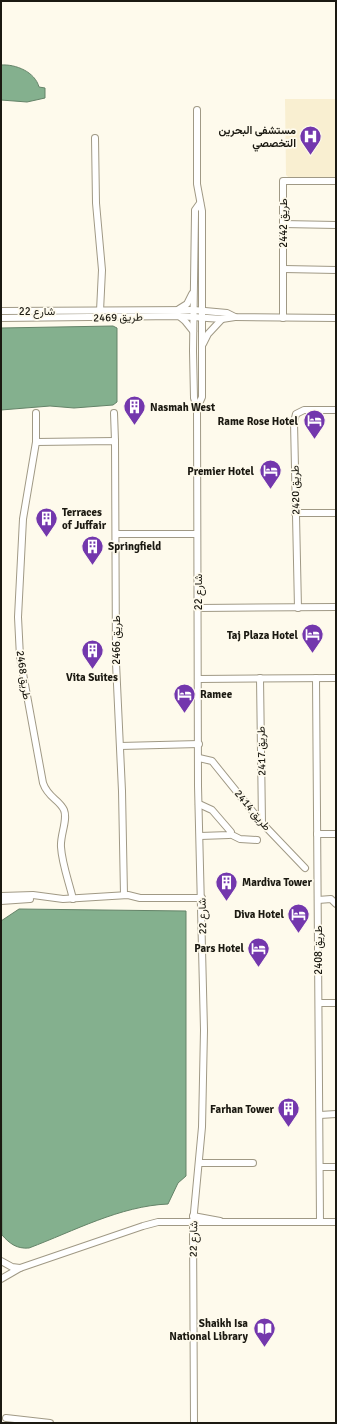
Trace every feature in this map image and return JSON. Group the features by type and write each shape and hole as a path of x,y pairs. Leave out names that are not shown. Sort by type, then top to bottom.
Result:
{"street":[{"name":"شارع 22","path":"196,110 198,184 202,210 202,397 197,408"},
{"path":"95,138 96,203 102,270 100,311"},
{"name":"طريق 2442","path":"283,318 283,181 336,181"},
{"name":"شارع 22","path":"194,1423 193,1223 204,1090 202,898 199,804 197,408 194,398 193,331 195,214 200,203"},
{"path":"283,224 336,226"},
{"path":"284,269 336,270"},
{"path":"193,331 178,313 189,302 194,289"},
{"name":"شارع 22","path":"1,311 178,313 194,310 227,313 235,317 336,318"},
{"name":"طريق 2469","path":"1,318 178,313 194,318 222,319 235,317"},
{"path":"202,349 208,334 222,319"},
{"name":"طريق 2420","path":"298,608 294,422 296,414 304,410 336,410"},
{"name":"طريق 2468","path":"36,413 36,442 23,519 18,604 20,657 45,791 62,806 65,813 61,839 61,851 73,898"},
{"name":"طريق 2466","path":"114,413 117,534 116,663 124,895"},
{"path":"36,442 115,441"},
{"path":"295,513 336,512"},
{"path":"117,534 197,534"},
{"path":"198,608 336,607"},
{"name":"طريق 2417","path":"260,678 262,823"},
{"name":"طريق 2408","path":"316,678 320,1222"},
{"path":"199,679 336,678"},
{"path":"120,746 199,744"},
{"name":"طريق 2414","path":"199,758 212,760 262,823 304,868"},
{"path":"199,804 212,810 230,831 230,834"},
{"path":"200,836 230,834 245,840 257,840"},
{"path":"317,834 336,834"},
{"path":"1,896 39,896 62,899 124,895 140,898 202,898"},
{"path":"1,901 28,900 39,896"},
{"path":"318,900 331,900 336,904"},
{"path":"318,1003 336,1003"},
{"path":"320,1115 336,1114"},
{"path":"199,1163 253,1164"},
{"path":"320,1167 336,1167"},
{"path":"194,1216 225,1223"},
{"path":"1,1279 20,1268 148,1224 164,1222 336,1222"},
{"path":"1,1261 12,1267 20,1268"},
{"path":"6,1418 50,1423"}],"shaded area":[{"path":"1,65 13,66 29,73 37,82 39,87 45,88 45,98 27,102 1,100"},
{"name":"مستشفى البحرين التخصصي","path":"285,99 336,99 336,179 290,179 286,175"},
{"path":"113,326 117,328 117,402 113,405 74,408 50,406 1,410 1,328"},
{"path":"19,909 186,911 186,1176 178,1183 168,1204 132,1209 115,1214 29,1248 21,1248 14,1245 2,1235 1,921"}],"place":[{"name":"مستشفى البحرين التخصصي","path":"311,156"},
{"name":"Nasmah West","path":"135,426"},
{"name":"Rame Rose Hotel","path":"314,440"},
{"name":"Premier Hotel","path":"270,490"},
{"name":"Terraces of Juffair","path":"47,538"},
{"name":"Springfield","path":"92,566"},
{"name":"Taj Plaza Hotel","path":"313,654"},
{"name":"Vita Suites","path":"92,670"},
{"name":"Ramee","path":"184,714"},
{"name":"Mardiva Tower","path":"227,902"},
{"name":"Diva Hotel","path":"299,934"},
{"name":"Pars Hotel","path":"259,968"},
{"name":"Farhan Tower","path":"289,1128"},
{"name":"Shaikh Isa National Library","path":"264,1348"}]}
